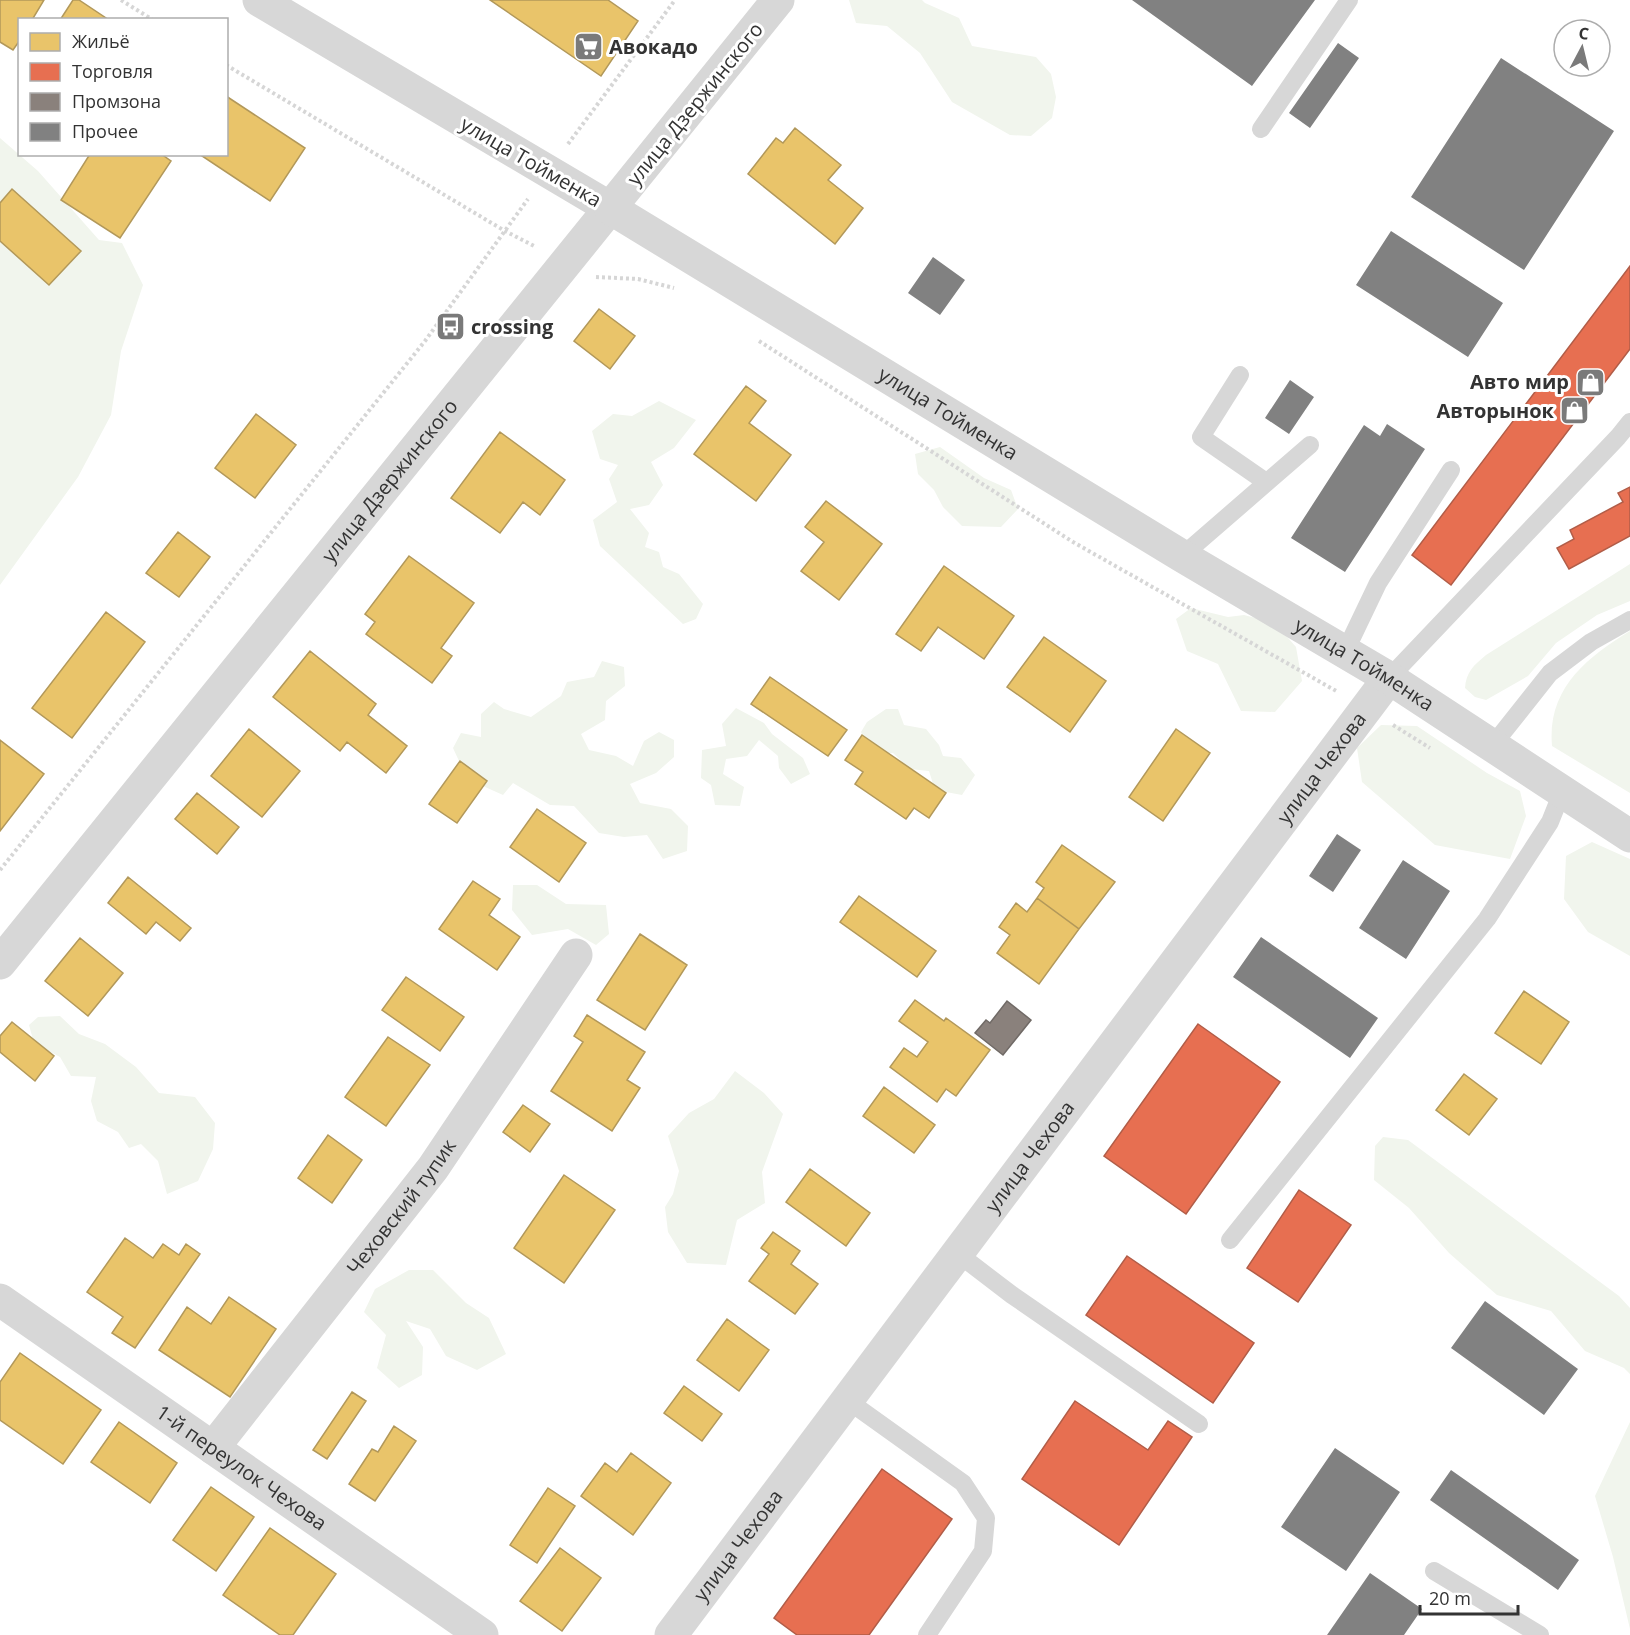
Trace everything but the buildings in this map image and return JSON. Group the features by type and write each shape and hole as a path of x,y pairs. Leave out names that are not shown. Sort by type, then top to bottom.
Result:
{"street":[{"name":"улица Тойменка","path":"259,0 547,173 610,208 1182,556 1389,678 1630,836"},
{"name":"улица Дзержинского","path":"0,963 778,0"},
{"name":"улица Чехова","path":"671,1635 1389,678"},
{"name":"Чеховский тупик","path":"213,1448 433,1167 576,955"},
{"name":"1-й переулок Чехова","path":"0,1300 482,1635"}],"lane":[{"path":"1261,129 1349,0"},
{"path":"1240,375 1201,437 1266,482"},
{"path":"1389,678 1624,435 1630,422"},
{"path":"1182,556 1310,445"},
{"path":"1345,652 1378,583 1451,470"},
{"path":"1492,746 1550,673 1591,642 1630,620"},
{"path":"1230,1240 1487,919 1550,822 1562,792"},
{"path":"957,1253 1012,1295 1199,1424"},
{"path":"848,1400 963,1482 986,1518 983,1551 927,1635"},
{"path":"1434,1571 1540,1635"}],"path":[{"path":"121,0 150,18"},
{"path":"0,870 440,320 675,0"},
{"path":"228,66 505,231 592,277 638,279 679,290"},
{"path":"440,320 450,327"},
{"path":"750,335 1073,542 1366,708 1433,750"}],"shaded area":[{"path":"849,0 922,0 959,18 972,46 1036,57 1051,74 1056,97 1052,118 1031,136 1010,135 952,102 920,53 887,26 856,23"},
{"path":"0,138 38,171 99,240 122,243 143,285 121,351 111,415 78,477 0,585"},
{"path":"659,401 696,420 674,448 651,462 663,485 649,505 630,509 649,533 645,547 659,552 663,567 679,574 703,604 696,619 683,624 600,546 593,520 617,502 609,479 618,465 600,459 592,431 613,414 632,416"},
{"path":"940,447 984,478 1011,490 1018,509 1001,527 962,526 943,507 934,490 918,474 915,454"},
{"path":"1630,564 1630,601 1597,615 1556,643 1528,676 1486,700 1475,697 1465,688 1471,669 1486,655"},
{"path":"1191,608 1228,617 1244,615 1275,623 1296,647 1302,681 1275,712 1241,711 1218,664 1187,651 1176,619"},
{"path":"1630,631 1630,793 1552,746 1552,726 1556,708 1573,677 1599,652"},
{"path":"602,661 624,667 625,686 606,701 605,720 581,734 589,750 616,756 633,766 644,741 659,732 674,740 674,757 656,773 630,784 640,803 671,809 688,826 687,851 663,859 647,835 624,837 599,833 574,806 550,805 513,783 503,795 474,782 453,748 461,733 481,737 481,714 494,702 504,709 531,717 561,696 567,682 594,677"},
{"path":"736,708 764,723 772,734 803,758 810,774 791,784 779,768 778,756 759,740 747,756 726,759 723,774 744,787 740,806 715,805 711,785 701,778 702,750 726,746 722,724"},
{"path":"886,709 898,709 904,725 926,729 939,745 943,756 961,758 975,775 962,795 935,790 929,771 910,769 893,753 871,753 861,732 867,722"},
{"path":"1381,725 1417,726 1487,773 1520,791 1526,816 1510,859 1435,845 1362,782 1357,748"},
{"path":"1592,842 1630,859 1630,956 1588,932 1564,899 1566,856"},
{"path":"513,885 537,885 566,904 606,905 609,934 596,945 568,929 532,935 512,910"},
{"path":"60,1016 79,1034 105,1044 136,1067 159,1093 195,1097 215,1123 213,1149 198,1181 167,1194 158,1161 141,1144 129,1148 118,1132 97,1121 91,1101 96,1077 71,1076 60,1057 34,1043 29,1025 38,1017"},
{"path":"735,1071 764,1093 783,1114 762,1172 765,1203 737,1220 726,1265 687,1263 668,1232 665,1207 673,1194 679,1171 668,1136 689,1113 714,1099"},
{"path":"1383,1137 1408,1140 1619,1296 1630,1308 1630,1374 1624,1368 1585,1351 1551,1311 1497,1295 1449,1253 1409,1208 1374,1180 1375,1146"},
{"path":"409,1270 433,1270 466,1303 489,1318 506,1354 477,1370 446,1356 430,1329 406,1321 423,1347 422,1375 399,1388 377,1368 386,1335 364,1312 375,1289"},
{"path":"1630,1422 1630,1629 1613,1557 1595,1496"}],"place":[{"name":"Авокадо","path":"588,47"},
{"name":"crossing","path":"450,327"},
{"name":"Авто мир","path":"1590,382"},
{"name":"Авторынок","path":"1575,411"}]}
